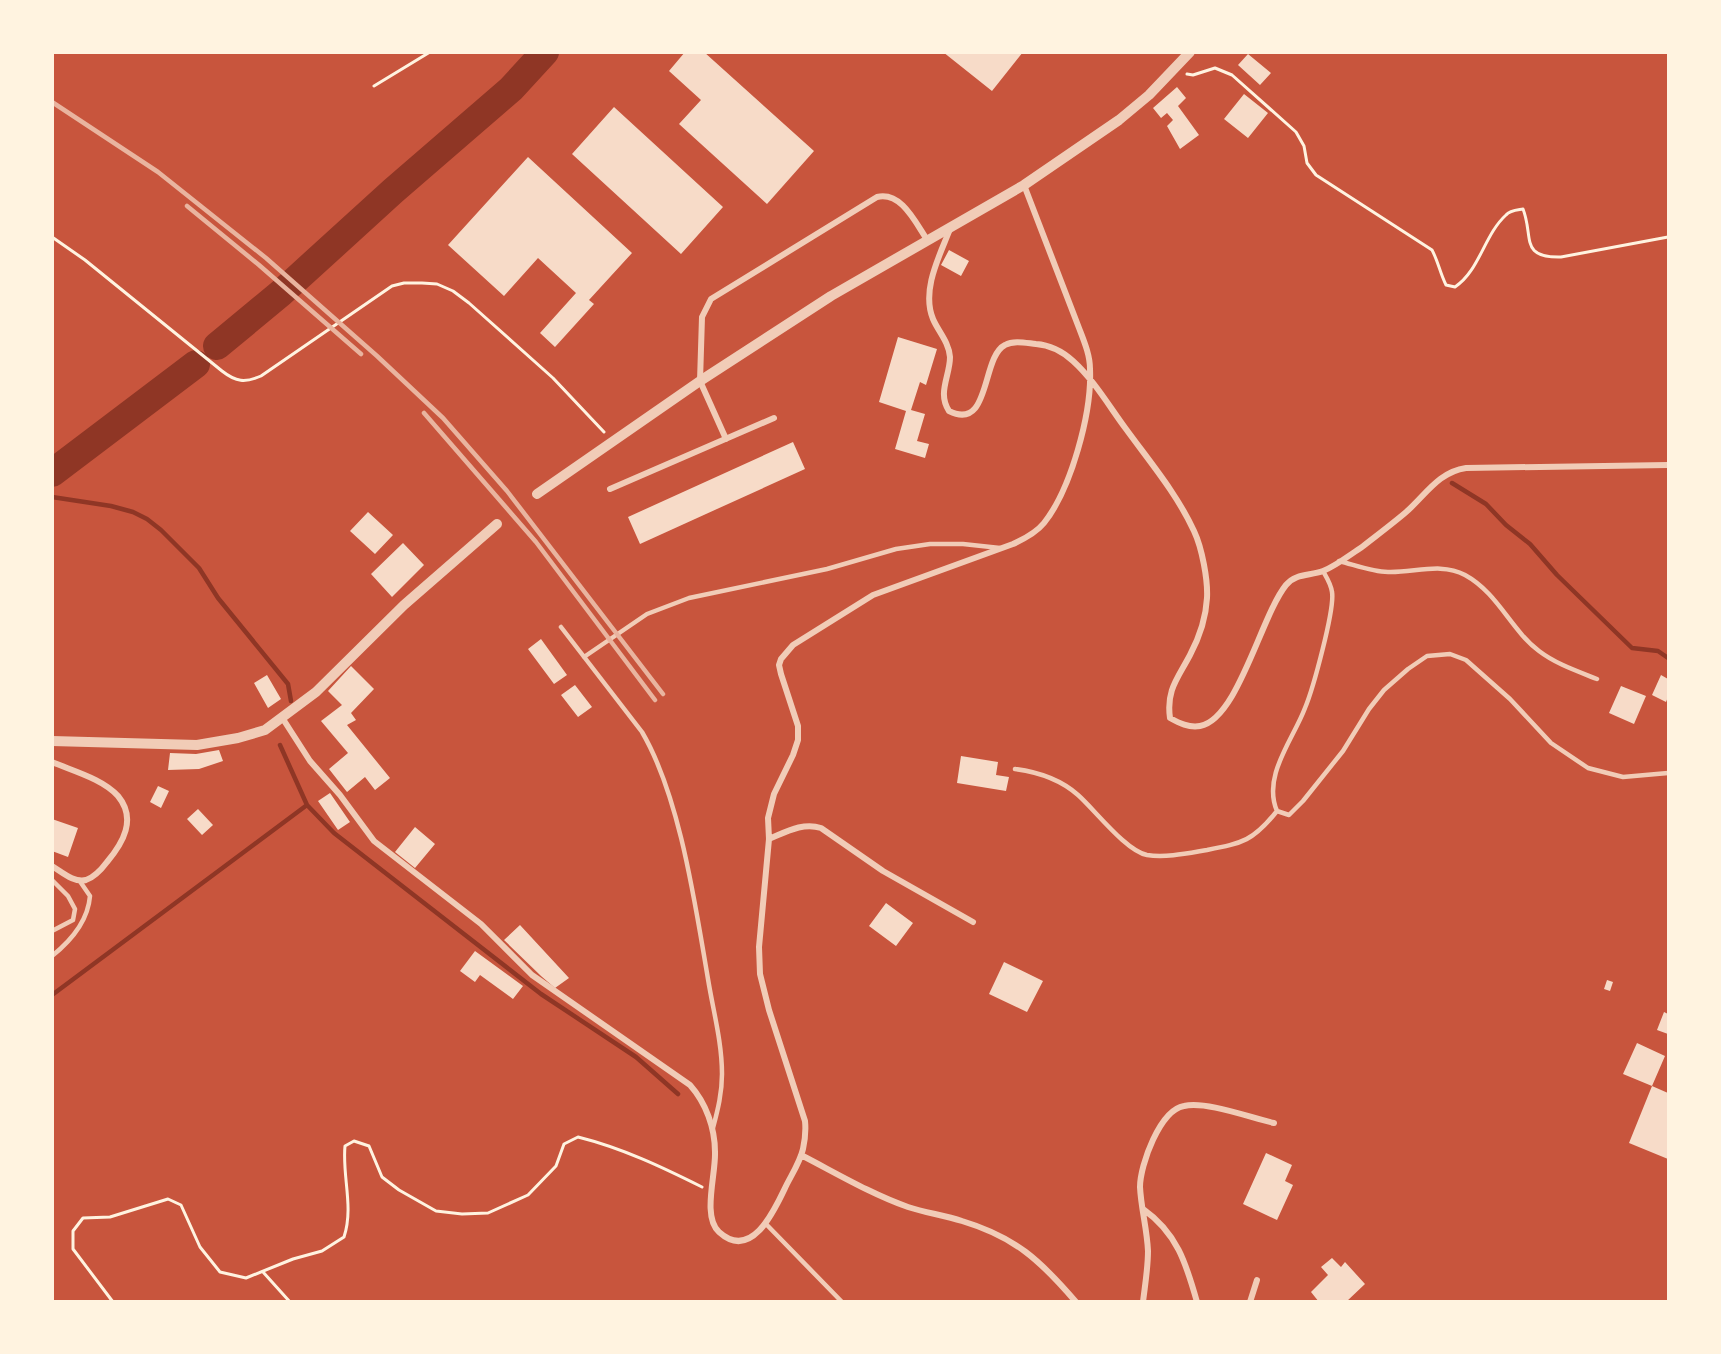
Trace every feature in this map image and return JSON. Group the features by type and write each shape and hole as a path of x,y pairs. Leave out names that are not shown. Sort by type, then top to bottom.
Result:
{"street":[{"path":"537,494 700,381 831,296 1023,185 1119,120 1149,95 1190,52"},
{"path":"283,719 310,761 340,795 374,841 481,924 532,975 690,1085 704,1106 712,1130 715,1151 711,1212 713,1224 719,1232 737,1240 747,1239 757,1233 766,1224 801,1155 805,1138 805,1121 769,1010 760,974 761,912 769,839 770,805 794,755 798,740 798,726 779,665 785,652 873,595 1028,537 1042,525 1062,492 1079,443 1090,379 1087,349 1023,185"},
{"path":"726,439 700,381 702,317 711,299 874,198 882,196 893,198 902,204 928,240"},
{"path":"950,228 936,267 930,293 932,317 948,346 950,357 944,399 949,411 962,415 969,414 975,408 998,350 1008,343 1041,344 1056,349 1072,360 1090,379 1178,501 1195,533 1205,575 1207,598 1202,623 1191,653 1174,682 1167,702 1170,718 1183,725 1201,726 1228,704 1239,686 1271,609 1286,585 1301,575 1323,571 1363,546 1405,513 1446,474 1456,469 1668,465"},
{"path":"610,489 774,418"},
{"path":"52,741 197,745 238,738 266,730 316,692 404,604 497,524"},
{"path":"52,762 102,784 117,795 125,807 128,818 126,834 98,873 86,880 79,880 52,866"},
{"path":"769,839 798,828 814,826 821,828 882,871 973,922"},
{"path":"1143,1302 1148,1253 1140,1184 1148,1153 1165,1119 1178,1107 1201,1106 1274,1124"},
{"path":"801,1155 908,1207 958,1220 999,1236 1036,1259 1076,1302"},
{"path":"1143,1209 1163,1225 1174,1239 1184,1259 1197,1302"},
{"path":"1250,1302 1257,1281"}],"lane":[{"path":"584,657 646,614 689,598 827,569 896,549 930,544 963,544 1000,548"},
{"path":"1339,561 1387,572 1446,568 1463,574 1478,583 1492,597 1538,650 1570,669 1597,679"},
{"path":"1276,811 1272,800 1272,785 1305,708 1331,611 1333,594 1323,571"},
{"path":"561,627 650,745 677,825 700,932 721,1057 720,1099 712,1130"},
{"path":"1276,811 1289,815 1304,801 1343,751 1369,709 1384,690 1427,656 1450,654 1466,660 1510,699 1551,742 1588,768 1623,777 1668,772"},
{"path":"1015,769 1039,773 1063,784 1078,795 1128,845 1146,855 1181,854 1242,843 1265,826 1276,811"},
{"path":"52,880 68,896 75,909 73,920 52,931"},
{"path":"52,956 71,938 83,922 89,906 90,896 79,880"},
{"path":"766,1224 842,1302"}],"path":[{"path":"374,86 430,52"},
{"path":"1172,72 1193,75 1215,68 1232,75 1296,132 1304,146 1306,163 1316,175 1425,243 1438,261 1441,276 1446,285 1455,287 1465,280 1506,214 1514,210 1523,209 1527,219 1529,241 1534,252 1545,257 1561,257 1668,237"},
{"path":"52,237 86,260 231,378 241,381 249,381 261,376 392,286 404,283 437,284 453,291 469,303 530,356 613,442"},
{"path":"113,1302 73,1249 73,1231 83,1218 110,1217 168,1199 181,1205 200,1247 220,1272 246,1278 293,1259 322,1251 344,1237 348,1225 348,1184 343,1161 345,1146 354,1141 369,1146 382,1177 399,1190 436,1211 462,1214 488,1213 528,1195 556,1166 564,1144 578,1137 658,1165 712,1192"},
{"path":"263,1272 290,1302"}],"building":[{"path":"685,52 704,52 814,151 767,204 679,124 701,100 669,71"},
{"path":"943,52 1023,52 992,91"},
{"path":"1248,54 1271,73 1260,85 1238,65"},
{"path":"1177,87 1186,98 1178,106 1199,135 1180,149 1167,126 1173,120 1167,113 1161,118 1153,108"},
{"path":"1244,94 1268,113 1248,138 1224,119"},
{"path":"614,107 723,207 681,254 572,154"},
{"path":"528,157 632,253 589,300 594,304 555,347 540,333 576,293 538,258 504,296 448,245"},
{"path":"949,250 969,261 961,276 941,265"},
{"path":"898,337 937,349 926,385 920,382 911,410 925,414 917,441 929,444 925,458 895,449 906,411 879,402"},
{"path":"793,442 805,469 640,544 628,517"},
{"path":"368,512 393,535 375,554 350,531"},
{"path":"403,543 424,565 392,597 371,574"},
{"path":"541,639 567,675 554,684 528,649"},
{"path":"351,666 374,689 351,713 356,720 347,725 390,778 375,790 365,777 347,792 329,769 348,753 321,721 342,705 328,691"},
{"path":"267,675 281,699 268,708 254,683"},
{"path":"1661,675 1668,679 1666,702 1652,695"},
{"path":"575,685 592,707 578,717 561,695"},
{"path":"1621,686 1646,696 1634,724 1609,713"},
{"path":"219,750 223,761 199,769 168,770 170,753 196,754"},
{"path":"961,756 998,762 996,775 1009,777 1006,791 957,783"},
{"path":"158,786 169,791 161,808 150,802"},
{"path":"330,793 350,822 338,830 318,801"},
{"path":"198,809 213,825 202,835 187,819"},
{"path":"52,819 78,828 68,857 52,851"},
{"path":"415,827 435,844 415,868 395,852"},
{"path":"886,903 913,923 896,946 869,926"},
{"path":"520,925 569,978 555,988 504,940"},
{"path":"475,951 523,986 513,999 480,975 475,982 460,971"},
{"path":"1004,962 1043,981 1027,1012 989,994"},
{"path":"1607,980 1613,982 1610,991 1604,989"},
{"path":"1664,1012 1668,1014 1668,1034 1657,1030"},
{"path":"1637,1043 1665,1056 1652,1086 1623,1074"},
{"path":"1652,1086 1668,1093 1668,1159 1629,1143"},
{"path":"1266,1153 1292,1165 1285,1181 1293,1185 1277,1220 1243,1204"},
{"path":"1332,1258 1341,1267 1345,1262 1365,1284 1346,1302 1319,1302 1311,1292 1328,1275 1321,1267"}],"waterway":[{"path":"217,346 281,293 393,191 511,89 545,52"},
{"path":"52,473 196,364"},
{"path":"1452,483 1486,504 1506,525 1530,544 1557,575 1632,648 1658,651 1668,658"},
{"path":"52,497 111,506 133,512 161,530 199,568 218,598 288,684 291,701"},
{"path":"280,745 307,805 334,833 541,994 636,1057 678,1094"},
{"path":"52,995 307,805"}],"railway":[{"path":"52,102 158,172 266,258 443,418 507,491 663,694"},
{"path":"187,206 361,354"},
{"path":"424,413 536,542 655,700"}]}
